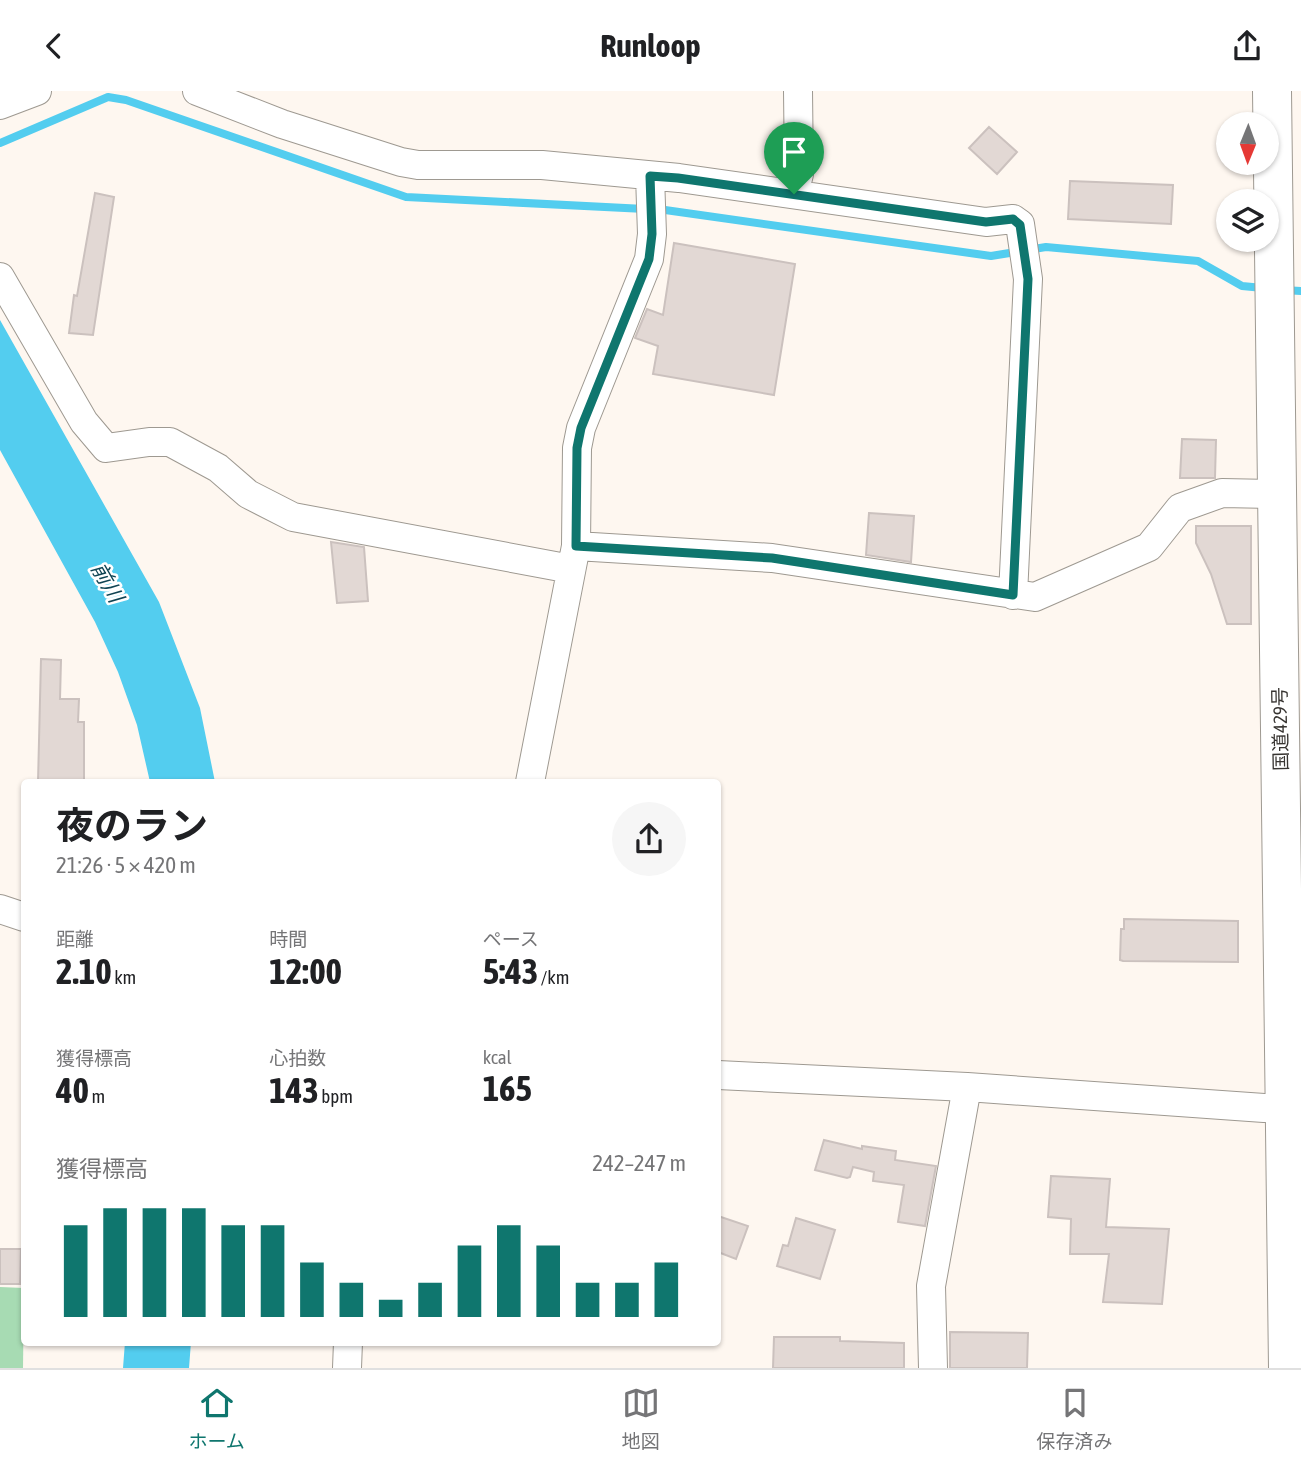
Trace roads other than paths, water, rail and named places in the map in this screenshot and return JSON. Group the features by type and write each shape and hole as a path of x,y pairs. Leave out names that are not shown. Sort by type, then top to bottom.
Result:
{"highway":[{"name":"国道429号","path":"1272,91 1277,493 1291,759 1292,1108 1288,1368"}],"street":[{"path":"0,105 37,91"},
{"path":"197,91 254,102 282,124 418,165 542,165 650,181 794,194 986,222 1013,219 1020,225 1027,293 1013,595"},
{"path":"794,194 799,174 798,91"},
{"path":"531,779 573,557 577,448 581,428 649,259 652,234 650,181"},
{"path":"0,277 84,422 106,447 170,442 218,468 256,499 293,517 573,557 772,558 1035,597 1150,547 1180,508 1222,493 1277,493"},
{"path":"0,909 21,916"},
{"path":"721,1075 967,1087 1292,1108"},
{"path":"933,1368 931,1286 967,1087"},
{"path":"347,1368 348,1346"}],"water":[{"name":"前川","path":"0,320 159,602 200,708 214,779 149,779 137,725 118,672 95,622 0,450"},
{"path":"125,1346 191,1346 189,1368 123,1368"}],"waterway":[{"path":"0,143 108,97 126,100 406,197 645,209"},
{"path":"658,209 991,256 1046,247 1198,261 1242,286 1263,288"},
{"path":"1283,290 1301,291"}]}
